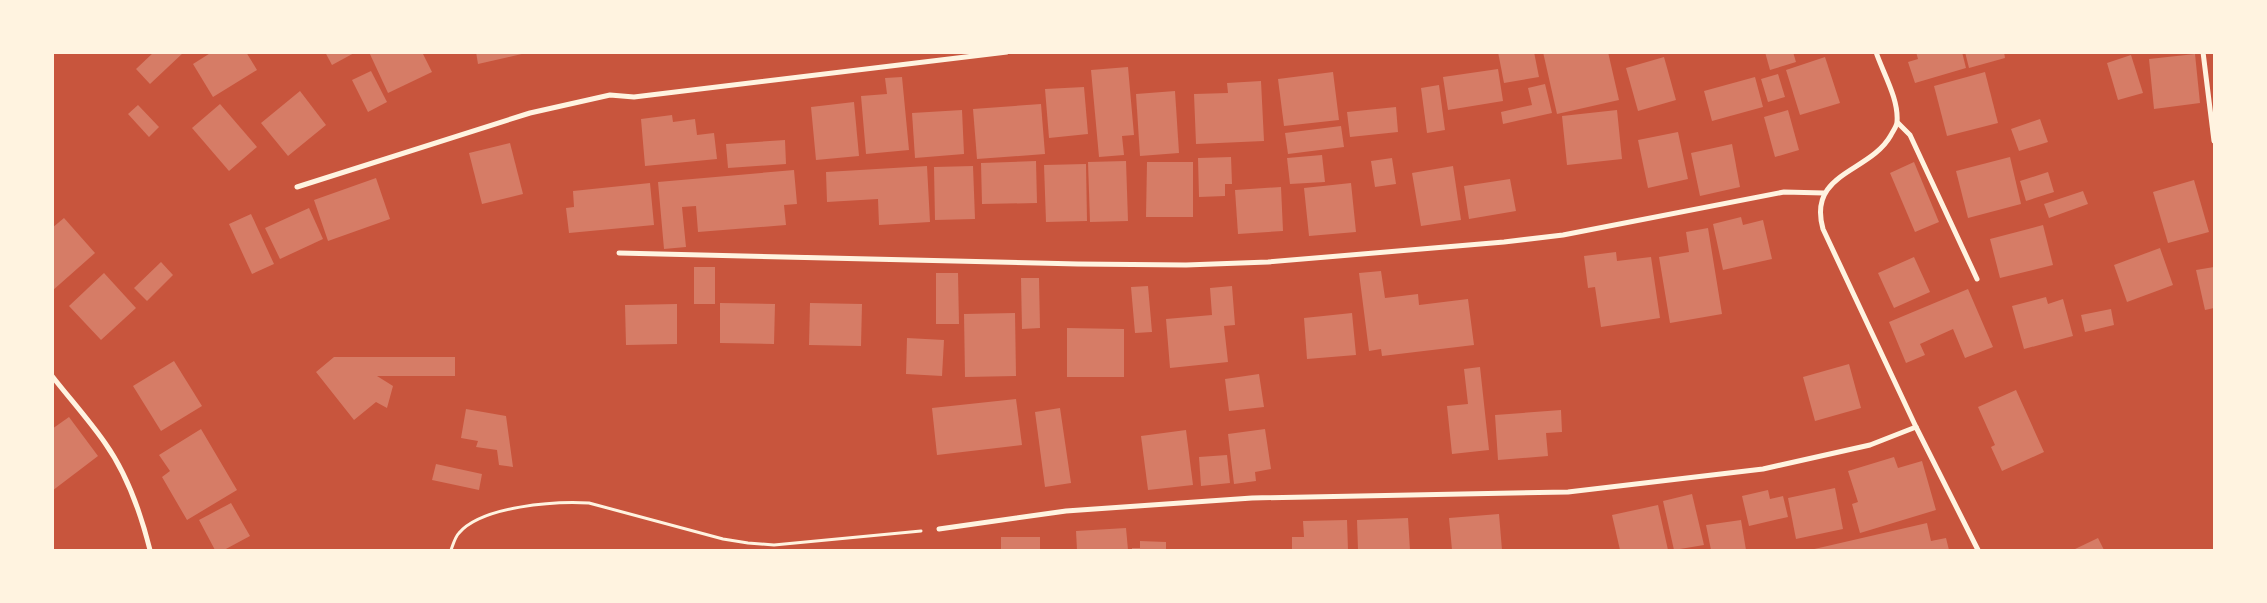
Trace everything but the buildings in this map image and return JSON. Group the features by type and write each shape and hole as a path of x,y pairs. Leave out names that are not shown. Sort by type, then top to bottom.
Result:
{"street":[{"path":"297,187 530,113 610,95 634,96 1007,52"},
{"path":"1876,52 1895,105 1898,123 1910,135 1977,279"},
{"path":"2203,52 2214,141"},
{"path":"1898,123 1889,139 1873,155 1839,177 1824,193 1820,217 1823,229 1916,428 1978,550"},
{"path":"619,253 1078,264 1186,265 1268,262 1504,242 1563,235 1784,192 1824,193"},
{"path":"52,376 106,444 120,467 137,509 150,550"},
{"path":"939,529 1066,511 1252,498 1585,490 1763,469 1870,446 1916,428"}],"path":[{"path":"451,550 459,533 479,518 516,508 571,502 589,503 724,539 774,545 939,529"}]}
